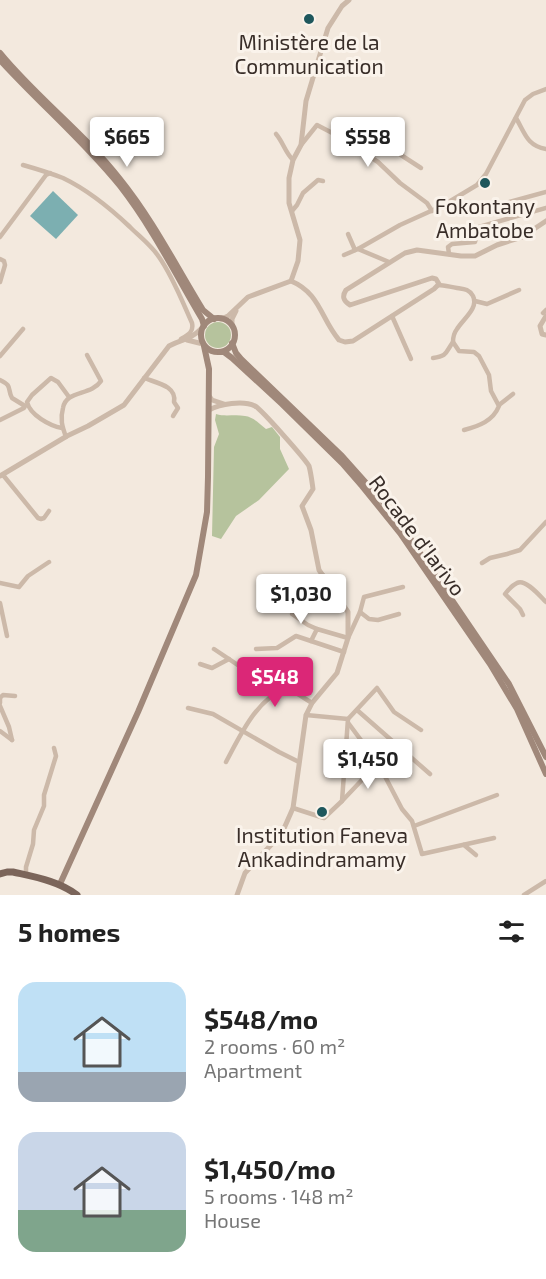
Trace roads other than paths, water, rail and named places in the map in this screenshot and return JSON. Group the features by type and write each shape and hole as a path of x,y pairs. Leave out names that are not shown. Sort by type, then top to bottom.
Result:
{"main road":[{"path":"0,53 98,152 120,179 150,220 203,310 232,326 234,334 232,343 226,350 211,351 203,345"},
{"path":"0,60 122,188 202,319 201,336 209,365 207,512 196,575 138,712 60,884"},
{"path":"203,327 208,322 218,319"},
{"name":"Rocade d'Iarivo","path":"232,343 241,359 342,456 403,528 509,684 546,757"},
{"path":"209,365 219,352"},
{"name":"Rocade d'Iarivo","path":"219,352 224,352 232,358 318,439 362,486 393,525 490,664 516,710 546,774"},
{"path":"0,874 7,872 26,875 60,884 77,895"}],"street":[{"path":"301,145 306,101 328,28 342,6 349,0"},
{"path":"344,255 432,211 479,183 525,100 546,89"},
{"path":"516,118 532,145 546,149"},
{"path":"291,281 298,261 300,240 289,203 289,178 293,160 301,145 317,125 366,153 400,183 427,202 432,211"},
{"path":"351,145 354,138 364,131 421,168"},
{"path":"276,134 284,150 293,160"},
{"path":"23,165 79,187 107,206 144,240 161,260 193,328 191,332 169,346 124,405 1,475 38,518 44,518 49,511"},
{"path":"0,237 48,174"},
{"path":"292,211 305,189 318,180 323,181"},
{"path":"484,209 546,192"},
{"path":"449,254 448,247 452,244 475,242 479,227 546,208"},
{"path":"438,285 438,281 432,278 365,302 350,305 344,298 346,290 405,253 417,250 475,256 497,245 522,237 546,221"},
{"path":"348,234 356,249 389,262"},
{"path":"0,259 5,265 0,282"},
{"path":"232,326 232,319 237,308 248,297 291,281 312,295 339,340 353,341 438,285 467,290 475,301 473,308 456,329 453,342 445,355 432,358"},
{"path":"475,301 487,304 519,290"},
{"path":"218,319 237,308"},
{"path":"545,313 540,326 542,333 546,334"},
{"path":"392,316 411,359"},
{"path":"177,342 187,340 203,327"},
{"path":"0,356 23,329"},
{"path":"187,340 203,345"},
{"path":"453,342 459,351 474,352 479,356 489,375 491,391 499,405"},
{"path":"66,437 60,422 64,403 69,397 88,392 101,382 87,355"},
{"path":"62,428 48,423 28,407 27,402 51,378 58,382 69,397"},
{"path":"144,378 173,391 174,402 178,408 173,416"},
{"path":"0,380 7,384 12,398 25,406 0,420"},
{"path":"464,430 483,424 492,418 499,405 513,394"},
{"path":"209,396 212,400 229,405"},
{"path":"209,410 237,404 256,407 308,465 313,489 302,506 319,570 348,612 348,638"},
{"path":"482,564 498,555 520,550 546,522"},
{"path":"0,583 19,587 28,576 49,562"},
{"path":"323,575 309,597 298,605 292,614 317,629 348,638"},
{"path":"523,615 505,594 518,582 527,584 546,602"},
{"path":"237,895 245,873 282,833 293,808 306,715 312,703 337,673 364,597 403,587"},
{"path":"0,603 7,636"},
{"path":"360,612 369,619 378,620 399,615"},
{"path":"311,641 317,629"},
{"path":"256,649 277,648 296,636 344,652"},
{"path":"214,649 266,684 276,679 312,703"},
{"path":"200,664 212,669 229,659"},
{"path":"226,762 243,731 268,698 287,687"},
{"path":"342,801 349,721 377,688 394,712 421,730"},
{"path":"0,731 12,740 0,698 3,695 15,696"},
{"path":"188,708 213,714 299,762"},
{"path":"357,710 430,774"},
{"path":"306,715 349,721 378,763 402,809 412,821 423,855 494,838"},
{"path":"26,875 34,830 44,806 44,795 56,756 54,748"},
{"path":"293,808 324,818 378,763"},
{"path":"414,826 497,795"},
{"path":"464,845 476,855"},
{"path":"524,895 546,881"}],"water":[{"path":"53,191 78,215 56,239 30,216"}],"place":[{"name":"Ministère de la Communication","path":"309,19"},
{"name":"Fokontany Ambatobe","path":"485,183"},
{"name":"Institution Faneva Ankadindramamy","path":"322,812"}]}
